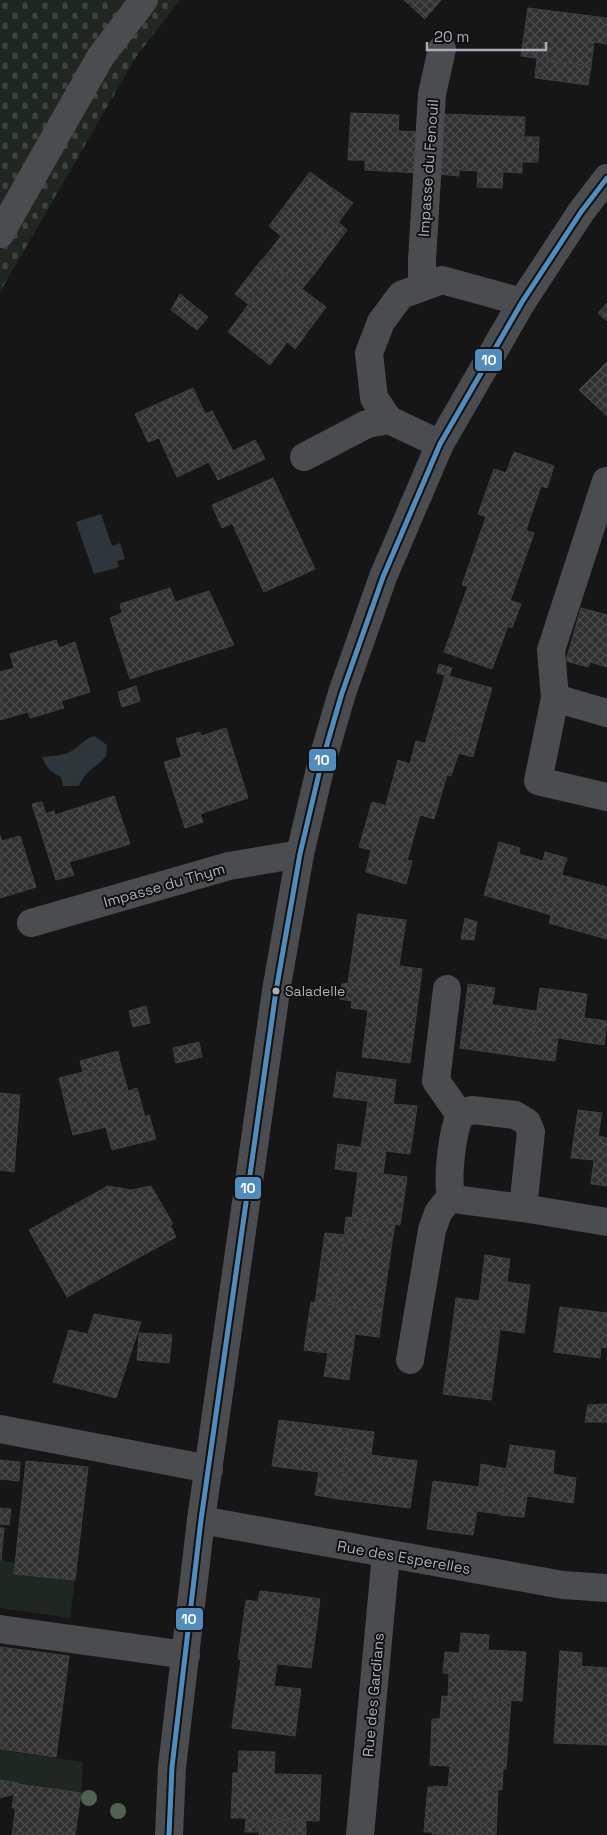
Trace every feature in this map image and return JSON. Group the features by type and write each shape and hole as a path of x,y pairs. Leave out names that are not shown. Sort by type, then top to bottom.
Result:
{"street":[{"path":"0,234 102,56 144,0"},
{"name":"Impasse du Fenouil","path":"422,287 432,94 442,49"},
{"path":"168,1835 172,1767 201,1520 276,991 300,854 321,765 342,693 383,577 440,444 522,302 607,178"},
{"path":"440,444 388,420 374,398 369,353 381,322 401,295 442,280 522,302"},
{"path":"304,457 367,424 388,420"},
{"path":"606,481 551,650 555,698 538,782 607,796"},
{"path":"555,698 607,713"},
{"name":"Impasse du Thym","path":"31,924 229,866 300,854"},
{"path":"447,989 436,1081 460,1115"},
{"path":"410,1360 432,1230 438,1213 451,1196 449,1185 455,1126 460,1115 472,1110 515,1115 526,1122 531,1132 523,1208"},
{"path":"451,1196 461,1200 607,1222"},
{"path":"0,1429 209,1469"},
{"name":"Rue des Esperelles","path":"201,1520 563,1585 607,1588"},
{"name":"Rue des Gardians","path":"360,1835 386,1554"},
{"path":"0,1629 186,1655"}],"green space":[{"path":"0,0 180,0 136,57 0,292"},
{"path":"0,1560 15,1563 14,1574 75,1580 70,1618 0,1608"},
{"path":"0,1750 83,1762 81,1793 0,1780"}],"shaded area":[{"path":"101,514 112,546 120,543 125,559 117,561 119,567 94,574 76,522"},
{"path":"94,736 107,745 106,756 87,773 79,786 63,786 61,777 49,769 42,757 67,753"}],"building":[{"path":"404,0 441,0 425,19"},
{"path":"528,8 607,18 607,44 594,42 591,66 521,56"},
{"path":"537,59 591,66 588,85 535,78"},
{"path":"351,113 399,115 398,131 420,132 418,173 365,170 365,160 348,160"},
{"path":"442,114 525,117 524,137 539,137 538,162 522,162 522,173 503,172 502,188 477,187 478,171 459,170 459,176 438,174"},
{"path":"310,172 353,203 305,266 315,273 302,289 263,259 281,236 269,226"},
{"path":"338,222 347,230 315,273 305,266"},
{"path":"262,259 275,269 248,304 235,294"},
{"path":"275,269 318,301 270,365 228,332"},
{"path":"180,294 208,317 197,330 171,310"},
{"path":"318,301 326,307 295,349 287,342"},
{"path":"607,303 607,321 598,313"},
{"path":"607,362 607,416 579,390"},
{"path":"193,388 205,414 212,411 233,451 255,440 265,459 218,480 209,462 177,477 159,438 148,442 135,414"},
{"path":"514,452 554,466 547,488 541,486 526,530 478,514 494,469 506,473"},
{"path":"273,478 315,569 264,592 232,523 222,528 212,505"},
{"path":"486,517 534,533 510,601 462,585"},
{"path":"468,586 521,604 512,628 508,626 492,669 444,652"},
{"path":"170,588 175,602 209,591 234,645 130,679 110,618 122,613 120,604"},
{"path":"581,608 607,615 607,667 590,662 588,667 566,661"},
{"path":"56,640 59,648 75,642 90,692 61,701 64,708 30,718 28,712 0,720 0,672 14,668 10,654"},
{"path":"439,664 452,668 449,676 437,673"},
{"path":"445,675 492,688 482,723 458,716 453,735 477,742 473,757 425,744"},
{"path":"136,686 140,701 122,707 118,692"},
{"path":"458,716 482,723 477,742 453,735"},
{"path":"226,728 230,741 205,750 201,736"},
{"path":"200,732 205,750 230,741 248,798 200,814 203,822 185,828 164,762 182,757 176,739"},
{"path":"416,741 459,752 451,776 447,775 434,819 386,805 398,760 410,764"},
{"path":"114,796 130,844 69,862 74,875 56,880 32,804 42,802 46,814 54,811 55,815"},
{"path":"372,802 420,815 407,860 412,861 406,884 366,872 371,850 359,847"},
{"path":"0,835 2,841 20,836 36,887 0,898"},
{"path":"499,842 520,848 519,854 564,867 551,915 484,895"},
{"path":"545,852 567,858 564,867 543,861"},
{"path":"562,875 607,887 607,939 549,923"},
{"path":"358,914 406,920 399,966 422,969 419,993 348,983"},
{"path":"465,918 477,922 474,940 461,939"},
{"path":"348,983 419,993 410,1063 362,1057 368,1010 351,1008 352,1001 340,999 342,984"},
{"path":"468,984 495,988 492,1004 466,1001"},
{"path":"540,988 587,994 584,1018 607,1021 604,1045 558,1038 555,1061 530,1058"},
{"path":"466,1001 536,1011 530,1058 460,1048"},
{"path":"146,1006 150,1023 133,1027 129,1011"},
{"path":"199,1042 202,1057 176,1063 173,1048"},
{"path":"118,1051 120,1062 83,1072 80,1061"},
{"path":"120,1062 128,1091 137,1088 145,1117 149,1115 156,1139 112,1150 106,1127 73,1135 66,1107 91,1101 83,1072"},
{"path":"83,1072 91,1101 66,1107 59,1078"},
{"path":"337,1072 396,1080 393,1104 417,1106 410,1154 361,1148 368,1101 343,1098 345,1089 335,1087"},
{"path":"335,1087 345,1089 343,1098 333,1097"},
{"path":"0,1093 20,1095 14,1172 0,1170"},
{"path":"578,1110 602,1113 598,1136 607,1138 607,1186 591,1184 594,1160 571,1158"},
{"path":"338,1144 386,1151 383,1174 407,1177 400,1225 352,1218 358,1172 335,1169"},
{"path":"108,1186 131,1190 151,1186 173,1224 170,1225 176,1237 67,1297 29,1230"},
{"path":"346,1217 395,1224 392,1242 344,1235"},
{"path":"325,1233 344,1235 334,1305 315,1303"},
{"path":"344,1235 392,1242 382,1312 334,1305"},
{"path":"485,1255 510,1259 507,1282 530,1285 524,1333 453,1323 456,1298 479,1301"},
{"path":"311,1302 382,1312 379,1337 355,1334 349,1380 324,1376 328,1353 304,1350"},
{"path":"560,1307 607,1313 607,1348 601,1347 600,1358 554,1352"},
{"path":"94,1314 141,1322 116,1398 53,1382 69,1330 88,1334"},
{"path":"453,1323 500,1330 491,1400 443,1394"},
{"path":"139,1333 172,1335 169,1363 137,1360"},
{"path":"607,1404 607,1422 585,1422 588,1405"},
{"path":"279,1420 349,1429 339,1499 315,1495 319,1472 272,1466"},
{"path":"349,1429 374,1432 371,1455 417,1461 410,1508 339,1499"},
{"path":"510,1445 555,1451 553,1474 576,1478 573,1503 527,1496 524,1517 500,1515"},
{"path":"0,1460 20,1462 19,1481 0,1479"},
{"path":"26,1461 88,1467 75,1580 14,1574"},
{"path":"481,1464 507,1469 500,1514 477,1511 473,1535 427,1529 433,1481 479,1487"},
{"path":"0,1508 11,1509 9,1525 0,1524"},
{"path":"0,1528 4,1528 1,1560 0,1560"},
{"path":"260,1591 308,1597 305,1622 317,1624 311,1668 238,1659 246,1600 258,1602"},
{"path":"308,1597 320,1599 317,1624 305,1622"},
{"path":"461,1633 489,1635 488,1650 526,1652 522,1701 448,1696 449,1673 458,1674"},
{"path":"0,1647 69,1656 56,1757 0,1749"},
{"path":"560,1651 582,1653 581,1682 558,1681"},
{"path":"445,1652 459,1653 458,1674 443,1673"},
{"path":"241,1659 277,1664 274,1686 301,1689 295,1736 232,1728"},
{"path":"581,1666 607,1668 607,1745 554,1743 558,1681 581,1682"},
{"path":"442,1696 511,1701 506,1769 430,1765 431,1744 438,1744"},
{"path":"432,1719 440,1719 438,1744 431,1744"},
{"path":"239,1751 275,1752 274,1774 321,1775 319,1821 242,1818 244,1773 238,1773"},
{"path":"450,1766 503,1769 502,1790 483,1789 480,1835 432,1834 434,1786 448,1787"},
{"path":"233,1773 244,1773 242,1818 231,1818"},
{"path":"0,1780 19,1783 16,1808 12,1808 14,1794 0,1798"},
{"path":"19,1784 81,1793 75,1835 12,1835"},
{"path":"428,1787 434,1787 432,1832 424,1832"},
{"path":"483,1789 498,1790 496,1835 480,1835"},
{"path":"246,1819 259,1819 259,1832 245,1832"},
{"path":"259,1819 294,1821 294,1826 306,1826 306,1835 259,1835"},
{"path":"306,1820 306,1826 294,1826 294,1821"}],"transit line":[{"name":"10","path":"169,1835 172,1767 201,1520 276,991 300,854 321,765 342,693 383,577 440,444 522,302 581,212 607,178"}],"place":[{"name":"Saladelle","path":"276,991"}]}
